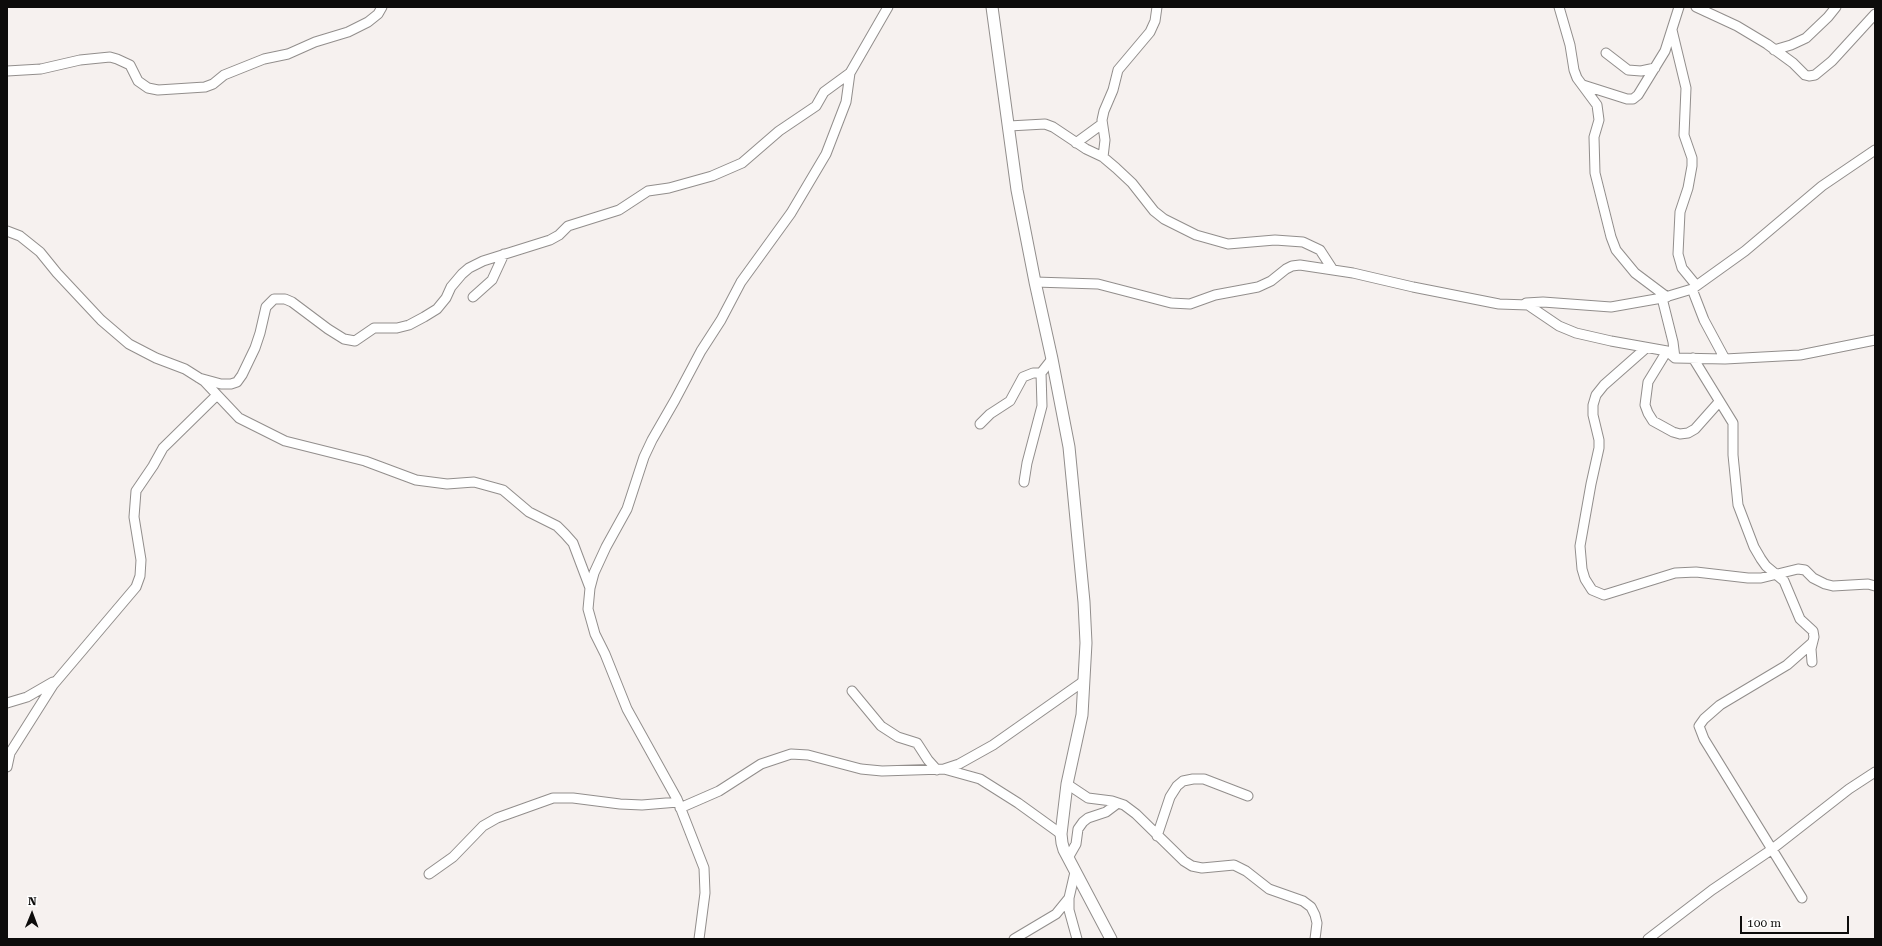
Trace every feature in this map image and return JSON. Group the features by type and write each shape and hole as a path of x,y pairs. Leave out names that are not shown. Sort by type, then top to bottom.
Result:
{"street":[{"path":"7,71 41,69 80,60 110,57 121,60 130,65 138,81 148,88 158,90 205,87 213,84 224,75 264,59 288,54 315,42 348,32 368,22 378,14 382,7"},
{"path":"699,939 704,908 706,876 679,805 627,709 605,654 595,634 588,609 590,588 594,573 606,547 627,510 644,457 652,440 701,351 721,320 741,282 791,213 826,154 846,102 850,73 888,7"},
{"path":"992,7 1018,190 1035,282 1052,359 1068,448 1077,519 1084,602 1086,643 1082,716 1067,784 1061,834 1064,850 1111,939"},
{"path":"1103,157 1105,140 1102,124 1104,111 1113,90 1118,70 1150,32 1155,21 1157,7"},
{"path":"1559,7 1568,39 1574,70 1582,84 1594,99 1599,112 1594,137 1595,174 1610,237 1616,250 1635,273 1664,298 1674,342 1675,358"},
{"path":"1582,84 1616,96 1633,99 1638,95 1665,52 1679,7"},
{"path":"1696,7 1737,26 1793,63 1805,75 1812,76 1832,61 1875,14"},
{"path":"1774,50 1792,45 1806,38 1828,18 1836,7"},
{"path":"1672,30 1686,88 1684,135 1692,158 1688,188 1680,212 1678,254 1682,268 1694,287 1704,320 1725,359"},
{"path":"1606,53 1628,70 1641,71 1655,68"},
{"path":"199,378 221,384 231,384 237,382 242,375 260,333 266,307 274,299 285,299 292,302 344,339 355,341 374,328 397,328 409,325 437,309 446,298 451,287 469,268 504,254 550,240 559,235 568,226 619,210 648,192 669,188 712,176 742,163 779,131 816,106 824,92 850,73"},
{"path":"1009,126 1045,124 1053,127 1076,143 1103,157 1132,183 1154,211 1185,230 1212,241 1228,244 1275,240 1303,242 1320,250 1333,270"},
{"path":"1076,143 1102,124"},
{"path":"1035,282 1098,284 1171,304 1190,304 1215,295 1258,287 1271,281 1286,268 1300,265 1333,270 1499,304 1542,302 1611,307 1664,298 1694,287 1745,251 1822,186 1875,150"},
{"path":"7,231 20,236 40,252 96,315 129,344 156,358 184,369 199,378 239,418 285,441 364,461 416,480 447,484 474,482 503,490 529,512 557,526 573,543 590,588"},
{"path":"473,298 492,280 504,254"},
{"path":"1520,304 1528,305 1559,326 1576,333 1667,351 1675,358 1725,359 1800,355 1875,340"},
{"path":"1646,348 1604,385 1596,395 1593,405 1593,415 1598,433 1599,448 1580,546 1582,569 1588,585 1592,590 1604,595 1675,573 1696,572 1748,578 1778,574 1798,569 1805,570 1813,578 1833,586 1868,584 1875,586"},
{"path":"1667,351 1648,382 1645,404 1653,421 1673,432 1680,434 1688,433 1695,429 1719,402"},
{"path":"1692,358 1733,423 1733,455 1738,505 1741,515 1761,559 1766,566 1778,574 1787,586 1800,619 1813,631 1814,634 1811,654 1812,662"},
{"path":"1024,482 1027,463 1042,406 1042,373 1052,359"},
{"path":"980,424 990,414 1010,401 1023,377 1034,373 1042,373"},
{"path":"7,767 10,753 47,693 60,678 59,676 85,650 136,587 140,576 141,560 134,517 136,491 163,448 217,395"},
{"path":"1802,898 1771,850 1746,805 1704,739 1700,726 1704,719 1725,702 1787,665 1812,643"},
{"path":"7,703 27,697 60,678"},
{"path":"429,874 453,857 479,830 497,818 554,798 573,798 620,804 679,805 719,791 761,764 791,754 808,755 861,769 882,771 941,769 959,764 993,745 1084,682"},
{"path":"852,691 881,726 898,737 916,743 920,746 928,760 941,769 980,779 1018,803 1061,834"},
{"path":"1648,939 1712,890 1771,850 1849,789 1875,772"},
{"path":"1157,836 1170,797 1177,786 1183,781 1204,779 1248,796"},
{"path":"1067,784 1088,798 1118,803 1136,814 1184,862 1192,866 1202,868 1234,865 1246,871 1268,889 1303,902 1311,907 1315,915 1317,924 1315,939"},
{"path":"1068,858 1076,844 1078,829 1082,822 1088,818 1106,812 1118,803"},
{"path":"1075,872 1069,898 1069,910 1077,939"},
{"path":"1014,939 1056,914 1069,898"}]}
